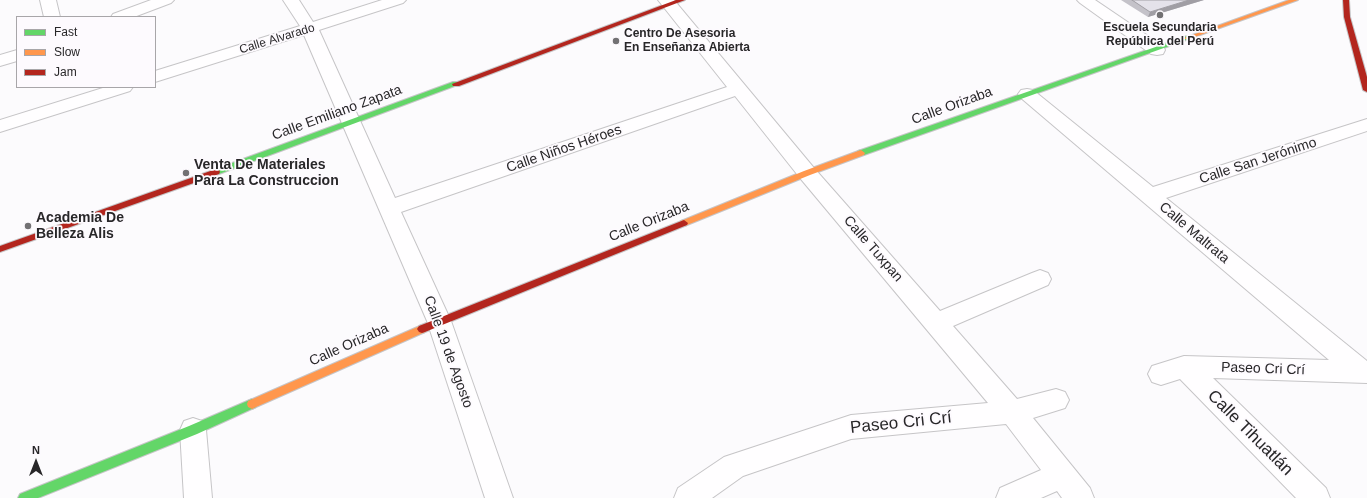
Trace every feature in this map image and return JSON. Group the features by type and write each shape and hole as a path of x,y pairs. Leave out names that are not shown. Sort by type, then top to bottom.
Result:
{"street":[{"path":"48,0 52,16"},
{"path":"122,16 166,0"},
{"path":"291,0 310,29 351,123"},
{"name":"Calle Alvarado","path":"156,77 398,0"},
{"path":"1085,0 1156,50"},
{"name":"Calle Orizaba","path":"24,498 193,430 440,321 807,173 1295,0"},
{"path":"1346,0 1347,17 1366,84"},
{"name":"Calle Tuxpan","path":"673,1 739,89 807,173 1012,412 1080,498"},
{"name":"Calle Emiliano Zapata","path":"0,249 351,123 673,1"},
{"path":"0,61 16,55"},
{"path":"0,126 121,88"},
{"name":"Calle Niños Héroes","path":"389,208 739,89"},
{"name":"Calle Maltrata","path":"1027,94 1364,372"},
{"name":"Calle 19 de Agosto","path":"351,123 440,321 499,498"},
{"name":"Calle San Jerónimo","path":"1150,196 1367,125"},
{"path":"936,323 1040,279"},
{"name":"Paseo Cri Crí","path":"1172,370 1364,372"},
{"name":"Calle Tihuatlán","path":"1172,370 1316,498"},
{"name":"Paseo Cri Crí","path":"688,498 734,466 851,427 1012,412 1056,400"},
{"path":"193,430 198,498"},
{"path":"1010,498 1061,475"}],"building":[{"path":"1132,0 1189,0 1150,12"}],"traffic: fast":[{"path":"861,153 1187,38"},
{"path":"216,172 456,84"},
{"path":"24,498 193,430 252,404"}],"traffic: slow":[{"path":"1187,38 1295,0"},
{"path":"684,223 807,173 861,153"},
{"path":"252,404 422,329"}],"traffic: jam":[{"path":"456,84 682,0"},
{"path":"1346,0 1347,17 1367,90"},
{"path":"0,249 216,172"},
{"path":"422,329 684,223"}],"place":[{"name":"Escuela Secundaria República del Perú","path":"1160,15"},
{"name":"Centro De Asesoria En Enseñanza Abierta","path":"616,41"},
{"name":"Venta De Materiales Para La Construccion","path":"186,173"},
{"name":"Academia De Belleza Alis","path":"28,226"}]}
